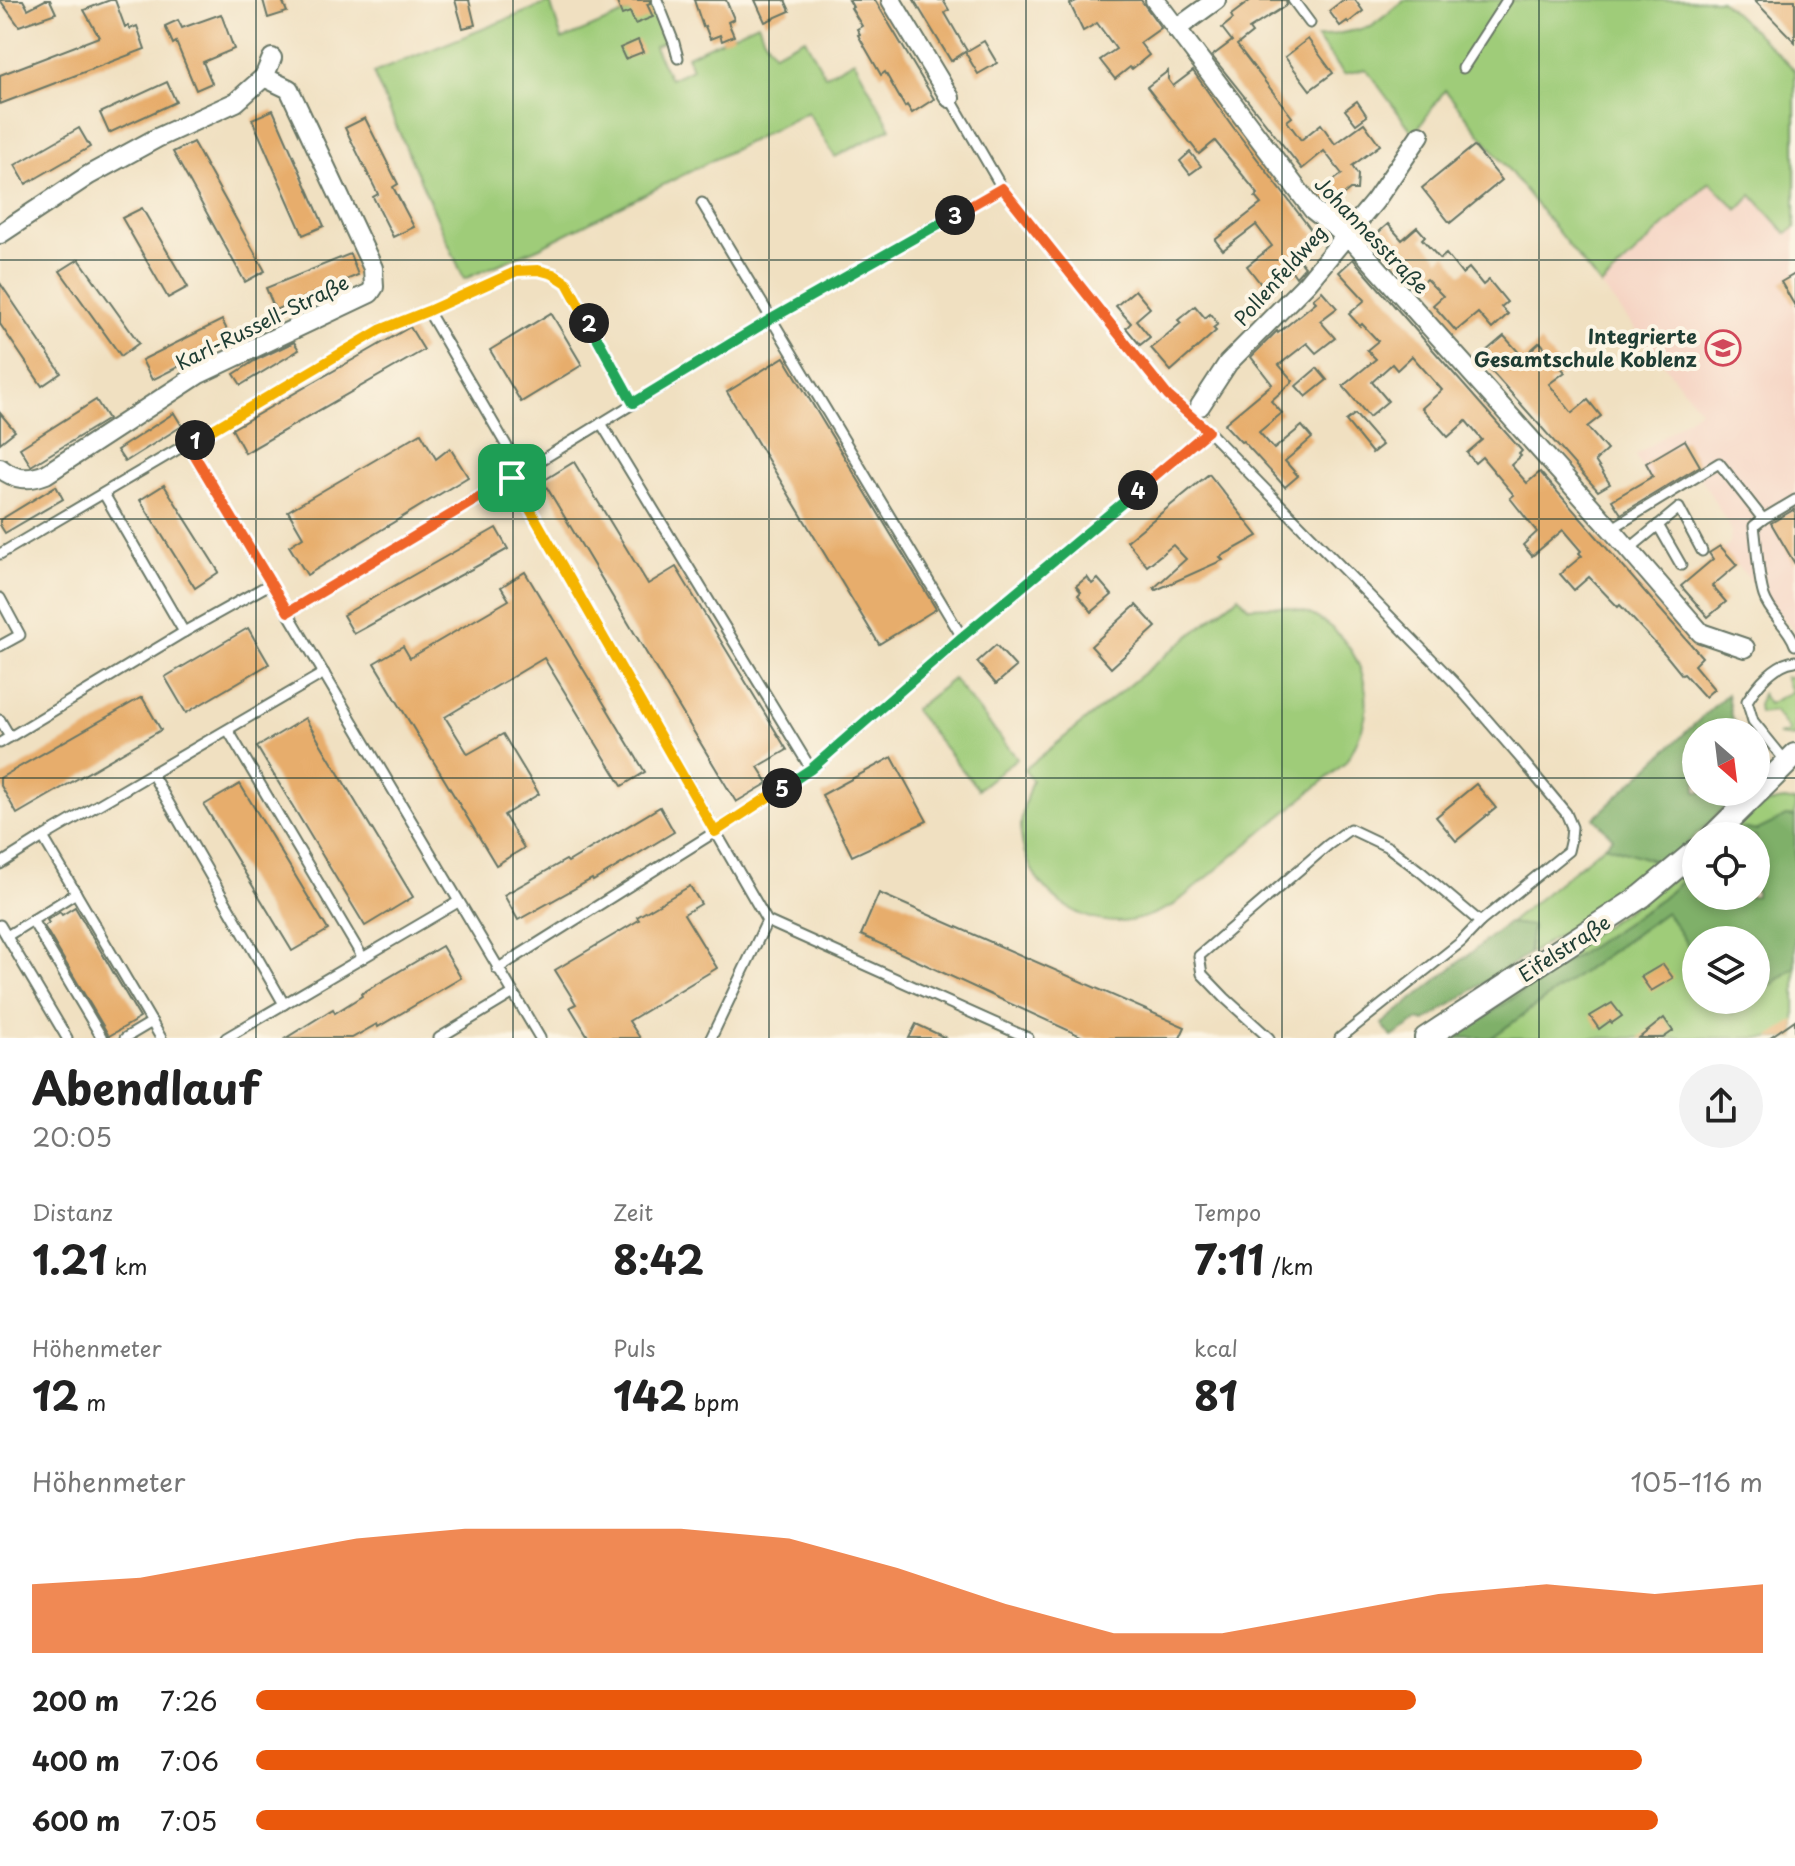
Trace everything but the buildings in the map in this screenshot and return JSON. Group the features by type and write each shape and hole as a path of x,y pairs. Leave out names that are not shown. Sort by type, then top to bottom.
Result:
{"street":[{"path":"891,0 950,98"},
{"name":"Johannesstraße","path":"1155,0 1313,210 1356,244 1701,633 1745,648"},
{"path":"1176,29 1216,0"},
{"path":"0,234 89,175 157,138 236,102 264,77 272,58"},
{"name":"Karl-Russell-Straße","path":"0,468 18,478 33,479 46,474 199,374 370,293 374,287 373,268 289,89 264,77"},
{"name":"Pollenfeldweg","path":"1200,406 1228,363 1307,283 1375,201 1420,135"},
{"path":"1728,822 1792,764"},
{"name":"Eifelstraße","path":"1426,1038 1642,896 1682,863"}],"lane":[{"path":"657,0 678,58"},
{"path":"1293,0 1310,23"},
{"path":"1463,68 1507,0"},
{"path":"950,98 1002,188 1168,396 1208,431 1456,684 1566,813 1572,827 1568,851 1480,922 1461,942 1340,1038"},
{"path":"288,612 771,319 1002,188"},
{"path":"702,203 962,637"},
{"path":"0,554 380,330 517,271 538,270 553,274 567,283 633,403"},
{"path":"428,311 512,455 512,478 767,921 1028,1038"},
{"path":"601,423 811,769"},
{"path":"497,969 811,769 962,637 1208,431"},
{"path":"188,444 540,1038"},
{"path":"1611,529 1719,463 1763,519"},
{"path":"104,494 184,632"},
{"path":"1795,500 1754,526 1764,596 1795,645"},
{"path":"1628,550 1679,508 1702,551"},
{"path":"1658,525 1681,565"},
{"path":"0,743 270,584"},
{"path":"0,598 20,635 0,646"},
{"path":"1792,764 1753,721 1747,701 1760,683 1779,667 1788,661 1795,661"},
{"path":"0,864 324,673"},
{"path":"0,720 10,737"},
{"path":"228,730 363,958"},
{"path":"152,774 284,1004"},
{"path":"1269,1038 1202,974 1199,956 1350,829 1388,847 1480,922"},
{"path":"43,837 161,1038"},
{"path":"7,936 76,893"},
{"path":"226,1038 458,902"},
{"path":"32,920 102,1038"},
{"path":"711,1038 767,921"},
{"path":"0,925 67,1038"},
{"path":"439,1038 512,994"},
{"path":"125,1038 152,1022"}],"shaded area":[{"name":"Integrierte Gesamtschule Koblenz","path":"1710,182 1738,209 1752,195 1786,233 1795,228 1795,632 1723,549 1730,543 1731,529 1697,472 1658,495 1635,456 1700,410 1601,286"}],"green space":[{"path":"1405,0 1721,0 1795,70 1795,228 1786,233 1752,195 1738,210 1710,182 1601,286 1445,90 1414,134 1366,69 1344,74 1317,38 1371,27"},
{"path":"550,2 562,40 650,3 666,41 654,47 670,79 692,69 687,56 758,23 774,53 805,38 825,76 854,60 891,128 835,157 808,112 540,247 464,279 373,73"},
{"path":"1239,596 1248,607 1285,607 1314,616 1329,626 1352,652 1360,667 1367,701 1365,718 1351,752 1345,763 1174,905 1155,914 1121,922 1103,921 1069,908 1042,885 1025,853 1021,821 1032,780 1024,770"},
{"path":"1785,677 1795,677 1795,737 1778,735 1790,732 1774,711 1759,713 1762,694 1768,704 1791,692"},
{"path":"953,679 1017,758 978,789 914,710"},
{"path":"1727,694 1732,718 1701,718"},
{"path":"1682,736 1682,806 1725,806 1710,822 1682,822 1682,848 1664,864 1605,845 1613,838 1594,818"},
{"path":"1776,801 1795,802 1795,817 1787,816 1770,824 1741,822 1760,808"},
{"path":"1787,816 1795,817 1795,967 1770,986 1770,926 1682,926 1682,937 1666,912 1491,1038 1453,1038 1662,899 1682,881 1682,910 1770,910 1770,824"},
{"path":"1605,845 1664,864 1604,908 1528,954 1531,926 1509,923"},
{"path":"1682,873 1682,881 1662,899 1453,1038 1440,1038"},
{"path":"1666,912 1682,937 1682,1014 1770,1014 1770,986 1795,967 1795,1038 1491,1038"},
{"path":"1508,923 1532,926 1528,954 1424,1022 1419,1020 1392,1037 1382,1024"}],"place":[{"name":"Integrierte Gesamtschule Koblenz","path":"1723,348"}],"route":[{"path":"1002,188 1168,396 1208,431 962,637 811,769 715,832 512,478 288,612 188,444 380,330 517,271 538,270 553,274 567,283 633,403 771,319 1002,188"}]}
